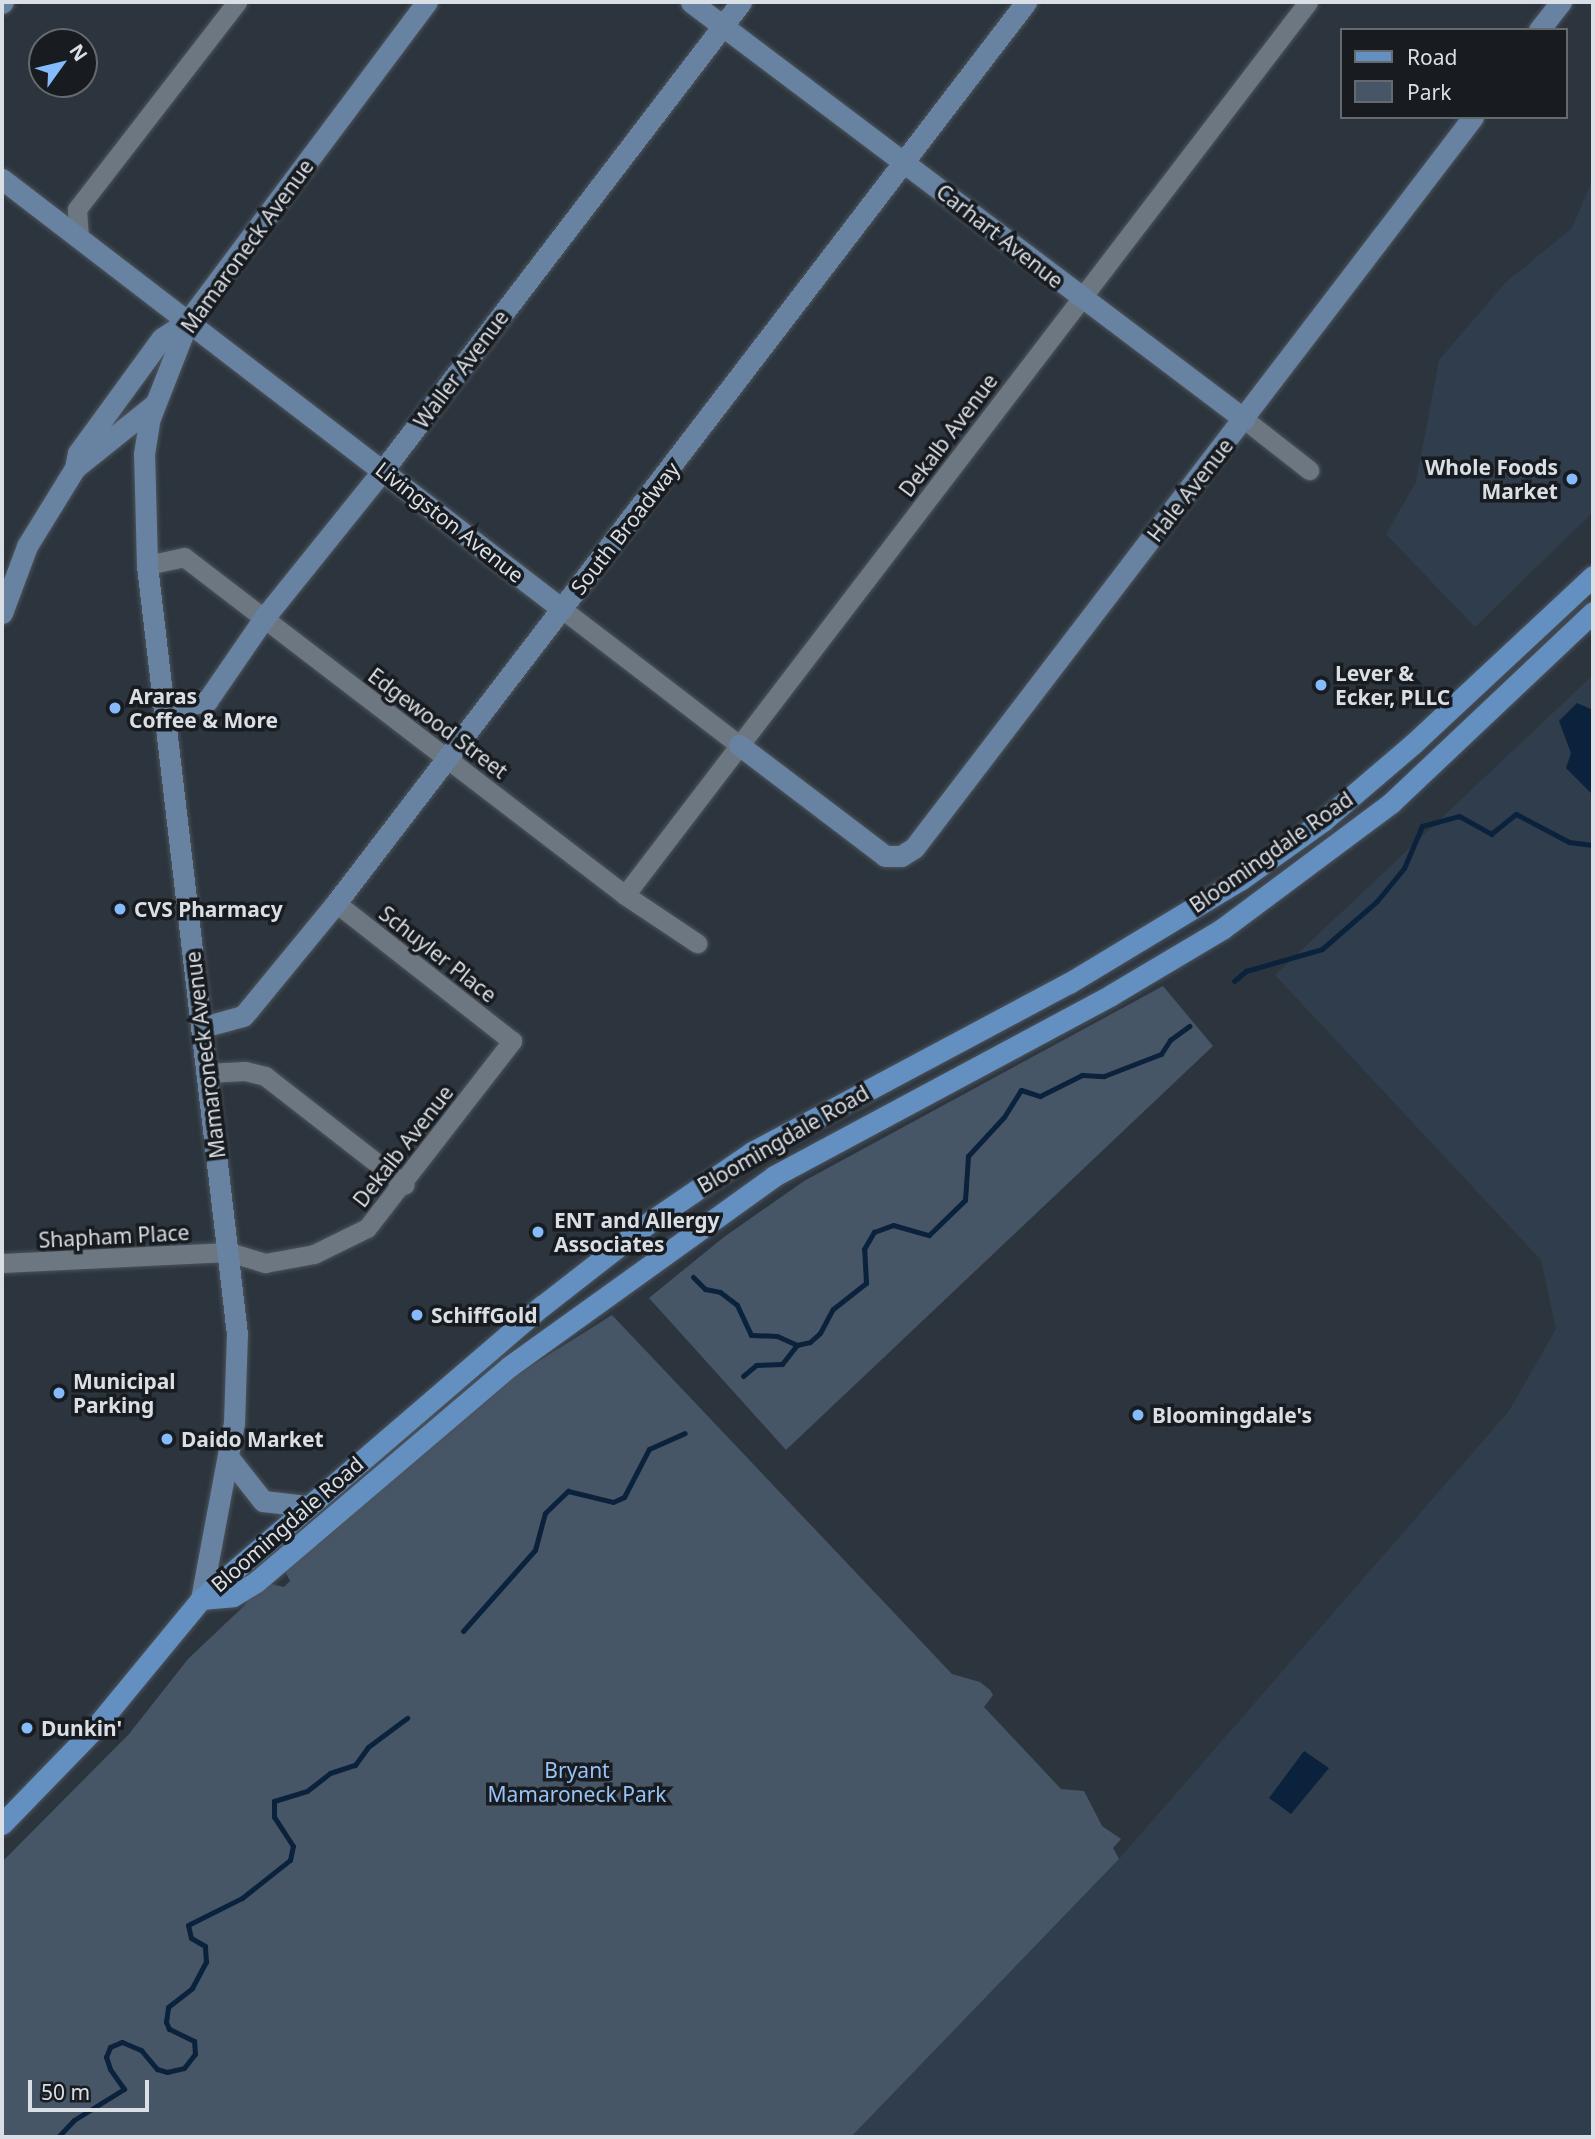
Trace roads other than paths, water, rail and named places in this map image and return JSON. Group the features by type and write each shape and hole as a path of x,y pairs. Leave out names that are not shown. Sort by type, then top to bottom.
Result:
{"main road":[{"name":"Bloomingdale Road","path":"201,1599 542,1306 694,1189 786,1133 1069,983 1240,880 1324,820 1460,701 1593,576"},
{"name":"Bloomingdale Road","path":"201,1599 233,1596 256,1581 510,1366 774,1176 1100,1001 1232,922 1391,803 1593,612"},
{"name":"Mamaroneck Avenue","path":"2,1824 94,1729 201,1599"}],"street":[{"path":"79,238 77,209 237,2"},
{"name":"Mamaroneck Avenue","path":"201,1599 229,1458 237,1360 229,1252 147,565 144,454 155,403 188,321 427,2"},
{"name":"Carhart Avenue","path":"691,2 1310,470"},
{"name":"Waller Avenue","path":"164,710 207,701 264,618 384,470 741,2"},
{"name":"South Broadway","path":"203,1027 249,1009 336,903 1026,2"},
{"name":"Dekalb Avenue","path":"625,895 1308,2"},
{"path":"1541,28 1561,2"},
{"name":"Hale Avenue","path":"901,856 933,825 1471,119"},
{"name":"Livingston Avenue","path":"2,179 885,856 901,856"},
{"path":"75,468 78,453 162,338 188,321"},
{"path":"2,613 27,546 75,468 155,403"},
{"name":"Edgewood Street","path":"147,565 184,557 625,895 697,943"},
{"name":"Schuyler Place","path":"336,903 512,1041"},
{"name":"Dekalb Avenue","path":"229,1252 265,1263 323,1251 366,1228 405,1185 512,1041"},
{"path":"207,1073 245,1071 265,1076 405,1185"},
{"name":"Shapham Place","path":"2,1263 229,1252"},
{"path":"229,1458 263,1501 307,1506"}],"waterway":[{"path":"1234,981 1246,971 1322,949 1377,901 1404,868 1422,826 1459,816 1491,834 1516,814 1569,842 1593,845"},
{"path":"693,1277 705,1289 720,1292 737,1305 751,1335 777,1336 797,1345 810,1342 820,1333 833,1309 866,1283 864,1249 874,1232 893,1225 929,1235 965,1200 968,1156 1004,1117 1021,1090 1040,1096 1082,1075 1104,1076 1161,1054 1170,1040 1189,1026"},
{"path":"743,1376 756,1365 782,1364 797,1345"},
{"path":"463,1631 535,1550 545,1513 568,1491 613,1502 624,1497 649,1449 685,1433"},
{"path":"58,2137 74,2120 124,2089 110,2069 106,2057 110,2047 122,2042 141,2050 157,2069 167,2072 184,2068 195,2054 194,2041 169,2029 166,2022 168,2007 192,1988 206,1962 205,1946 191,1938 188,1925 242,1898 290,1860 293,1846 274,1817 274,1801 307,1791 330,1773 355,1765 368,1747 407,1718"}],"place":[{"name":"Whole Foods Market","path":"1572,479"},
{"name":"Lever & Ecker, PLLC","path":"1321,685"},
{"name":"Araras Coffee & More","path":"115,708"},
{"name":"CVS Pharmacy","path":"120,909"},
{"name":"ENT and Allergy Associates","path":"538,1232"},
{"name":"SchiffGold","path":"417,1315"},
{"name":"Municipal Parking","path":"59,1393"},
{"name":"Bloomingdale's","path":"1138,1415"},
{"name":"Daido Market","path":"167,1439"},
{"name":"Dunkin'","path":"27,1728"}],"park label":[{"name":"Bryant Mamaroneck Park","path":"577,1782"}]}
